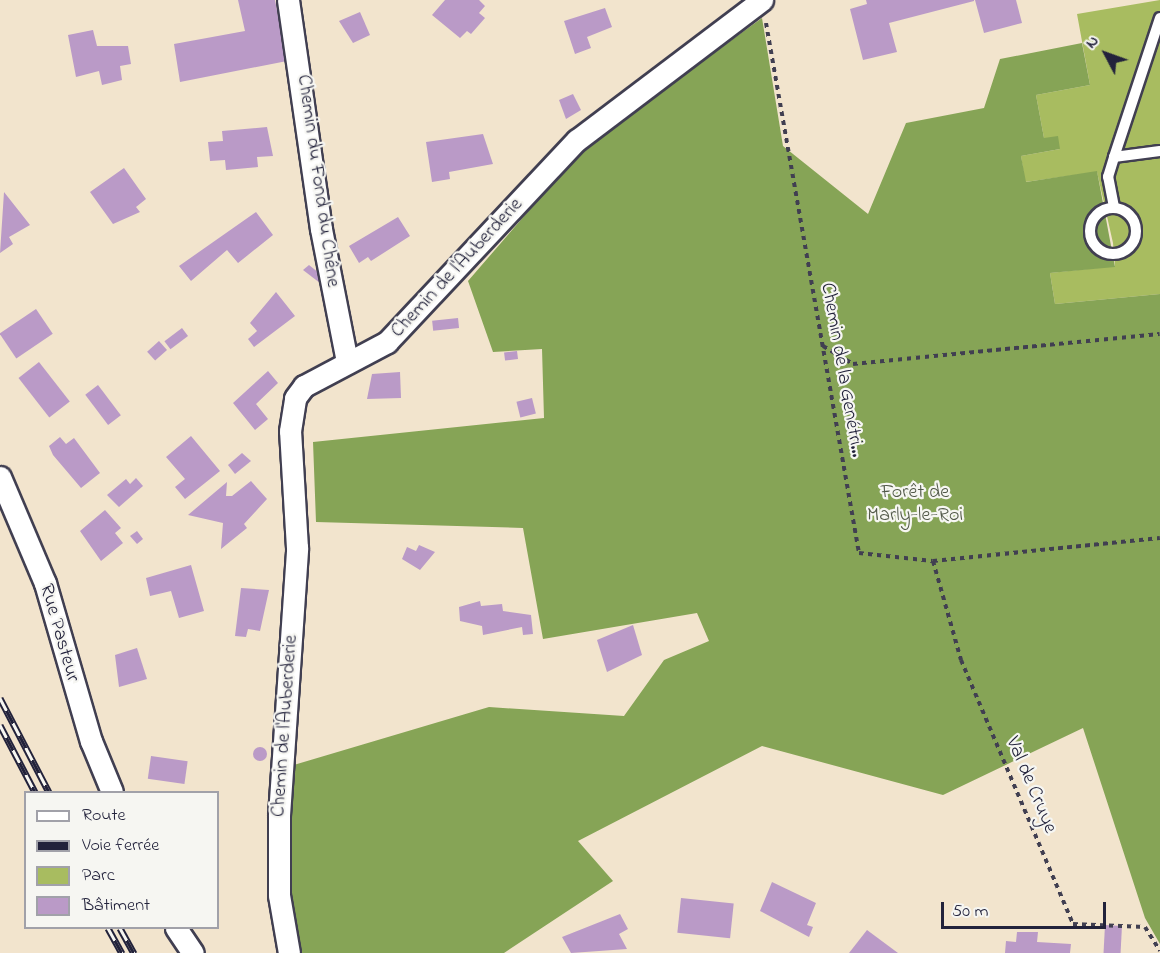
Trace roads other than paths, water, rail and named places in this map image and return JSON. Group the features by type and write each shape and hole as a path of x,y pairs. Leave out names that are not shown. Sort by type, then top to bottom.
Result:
{"street":[{"name":"Chemin du Fond du Chêne","path":"288,0 342,365"},
{"name":"Chemin de l'Auberderie","path":"289,953 278,865 297,548 292,411 304,386 387,342 577,140 762,1"},
{"name":"Rue Pasteur","path":"0,477 45,583 91,741 112,791"},
{"path":"177,929 193,953"}],"lane":[{"path":"1114,207 1094,218 1090,233 1096,247 1109,255 1130,247 1137,233 1133,219 1114,207 1108,177 1160,18"},
{"path":"1114,157 1160,151"}],"railway":[{"path":"0,698 48,791"},
{"path":"0,725 34,791"},
{"path":"109,929 122,953"},
{"path":"121,929 134,953"}],"park label":[{"name":"Forêt de Marly-le-Roi","path":"915,504"}]}
